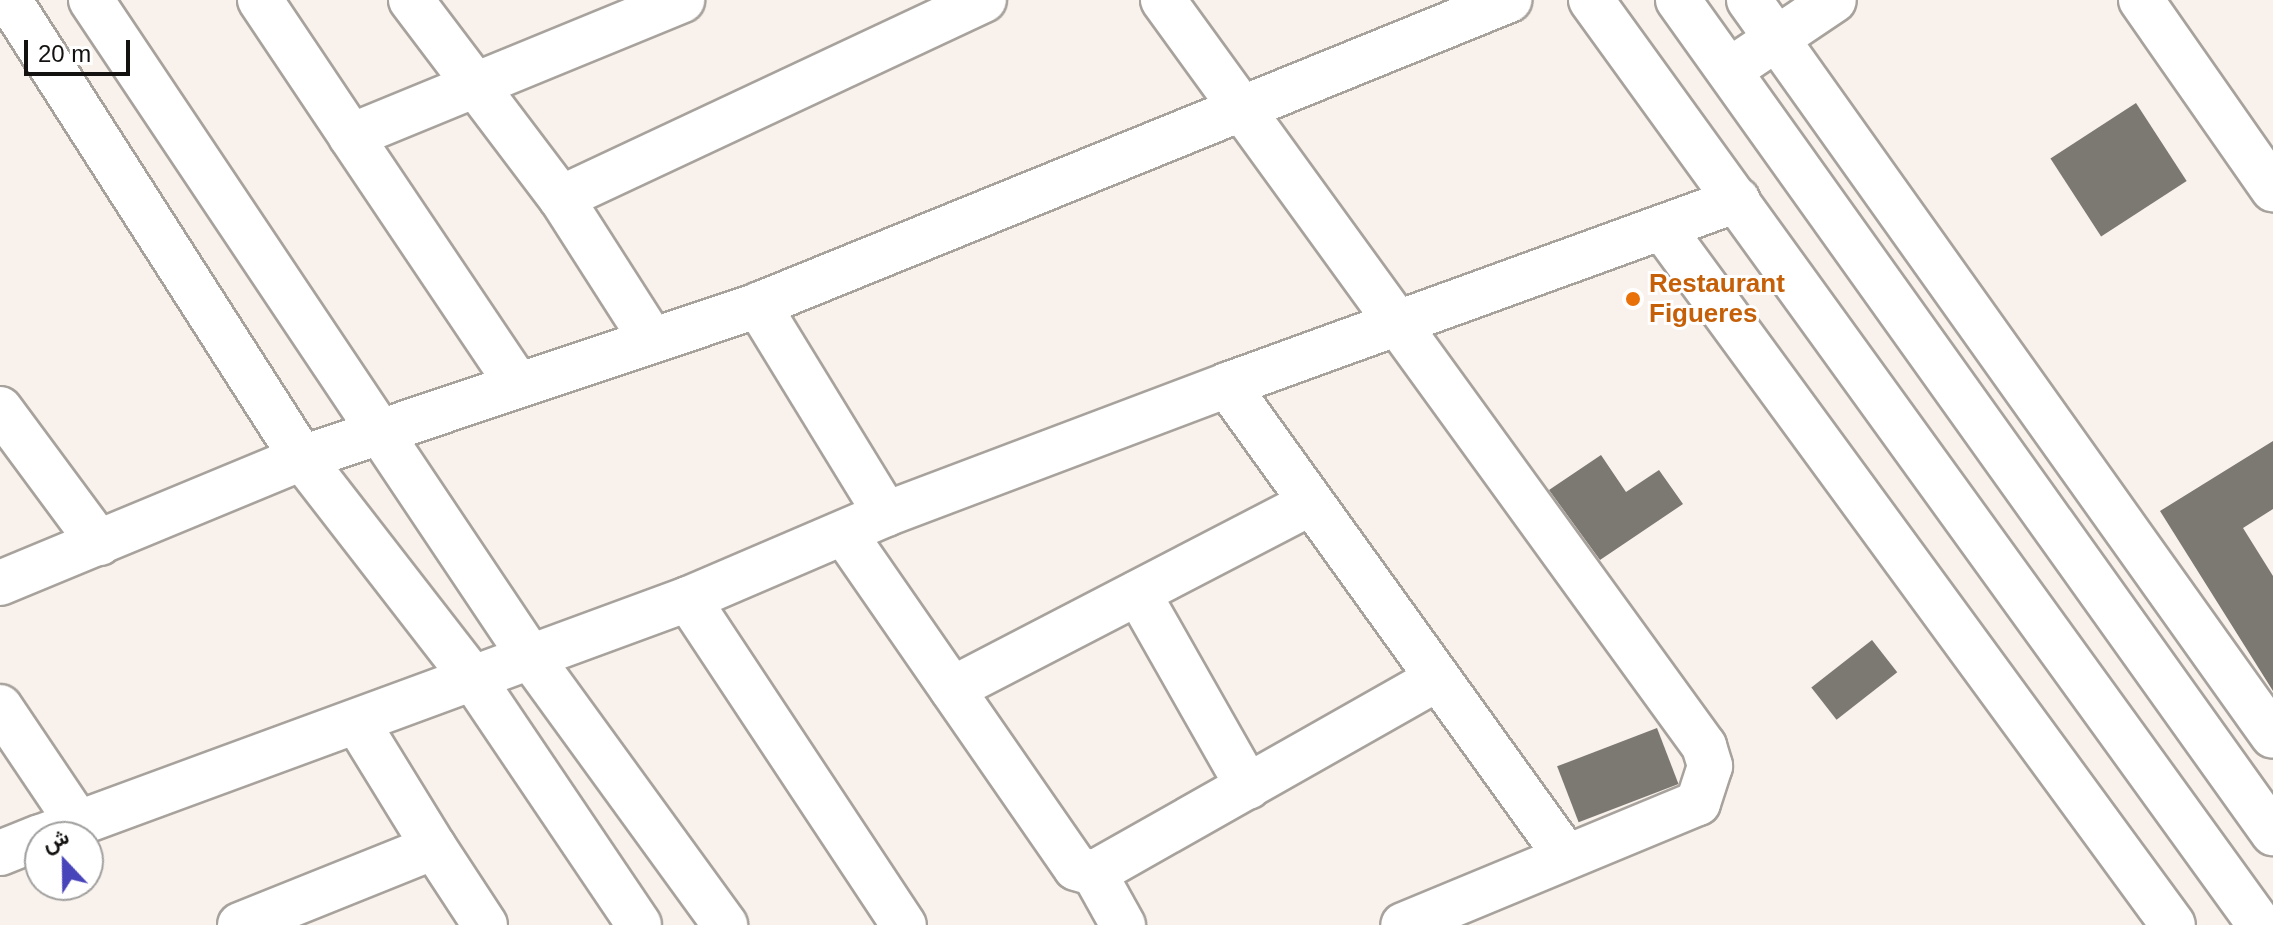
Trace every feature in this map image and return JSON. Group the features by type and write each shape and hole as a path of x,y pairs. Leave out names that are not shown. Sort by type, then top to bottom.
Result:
{"main road":[{"path":"9,0 302,458 474,680 639,925"},
{"path":"91,0 529,655 725,925"},
{"path":"260,0 516,382"},
{"path":"411,0 561,198 651,339"},
{"path":"351,136 477,86 618,12 682,0"},
{"path":"561,198 984,0"},
{"path":"1163,0 1404,326 1704,746 1710,766 1698,803 1403,925"},
{"path":"1591,0 2260,925"},
{"path":"1678,0 2273,833"},
{"path":"1749,0 2273,736"},
{"path":"1730,70 1834,0"},
{"path":"2141,0 2273,189"},
{"path":"0,583 302,458 380,435 516,382 758,305 1514,1"},
{"path":"83,821 688,599 886,514 1227,385 1404,326 1737,200"},
{"path":"1664,230 2173,925"},
{"path":"758,305 886,514"},
{"path":"1227,385 1566,856"},
{"path":"0,409 99,543"},
{"path":"952,689 1311,503"},
{"path":"844,533 1076,868 1094,873 1438,678"},
{"path":"1138,593 1248,787"},
{"path":"688,599 904,925"},
{"path":"0,707 48,821"},
{"path":"357,722 485,925"},
{"path":"0,853 24,843"},
{"path":"240,925 434,847"},
{"path":"1094,873 1123,925"}],"building":[{"path":"2136,103 2187,181 2101,237 2050,159"},
{"path":"2273,441 2273,509 2243,528 2273,576 2273,691 2160,511"},
{"path":"1601,455 1626,492 1659,470 1683,504 1600,560 1549,490"},
{"path":"1872,640 1897,672 1837,720 1811,687"},
{"path":"1657,728 1679,784 1579,822 1557,766"}],"place":[{"name":"Restaurant Figueres","path":"1633,299"}]}
